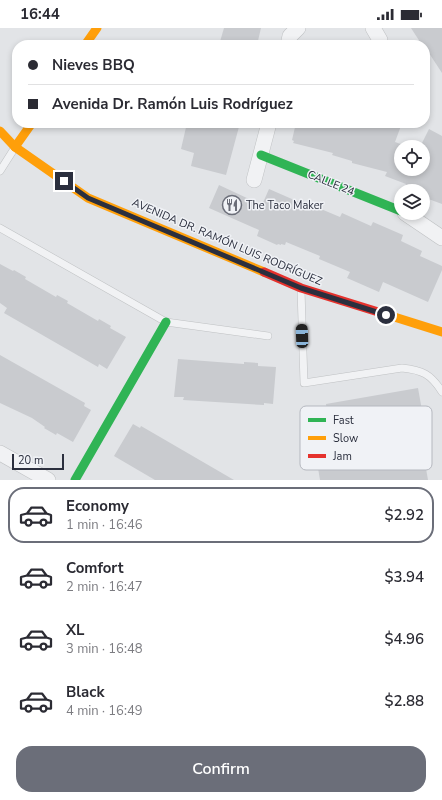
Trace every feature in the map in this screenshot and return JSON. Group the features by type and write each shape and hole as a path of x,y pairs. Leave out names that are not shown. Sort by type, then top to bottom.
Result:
{"main road":[{"path":"89,40 97,28"},
{"path":"15,147 28,128"},
{"name":"AVENIDA DR. RAMÓN LUIS RODRÍGUEZ","path":"0,131 15,147 88,198 301,288 442,332"},
{"name":"AVENIDA DR. RAMÓN LUIS RODRÍGUEZ","path":"0,142 15,147"},
{"name":"CALLE 24","path":"261,155 394,208"},
{"path":"75,480 166,322"}],"street":[{"path":"289,40 290,36 298,28"},
{"path":"254,180 268,128"},
{"path":"415,220 442,238"},
{"path":"0,453 48,480"}],"lane":[{"path":"0,171 15,147"},
{"path":"0,228 166,322 268,336"},
{"path":"301,288 304,383 402,368 412,369 424,373 436,382 442,392"}],"building":[{"path":"224,28 261,28 258,40 220,40"},
{"path":"411,28 442,28 442,73 430,55 430,40 419,40"},
{"path":"186,128 239,128 226,175 191,166 194,153 181,149"},
{"path":"295,128 400,128 396,140 394,140 394,176 430,176 430,140 424,140 429,129 442,136 442,204 430,200 430,184 406,184 385,176 387,172 352,163 352,161 332,155 333,153 293,143 294,141 292,140"},
{"path":"219,185 262,205 269,189 308,206 309,204 340,217 342,213 371,226 373,222 403,235 401,241 422,251 420,256 442,266 442,270 428,302 383,282 379,292 347,278 350,272 319,259 320,256 286,242 285,245 277,245 257,236 259,230 209,208"},
{"path":"0,264 26,277 25,279 56,297 57,295 68,301 67,303 98,321 99,319 111,326 110,328 126,337 107,369 99,364 98,367 4,313 7,308 0,303"},
{"path":"0,355 85,403 84,406 91,410 73,442 44,428 45,427 32,418 0,403"},
{"path":"178,359 244,364 244,362 258,363 258,366 276,367 273,404 264,403 264,405 183,400 184,397 174,397"},
{"path":"418,388 421,406 326,406 326,404"},
{"path":"133,424 140,428 141,426 234,480 155,480 114,456"},
{"path":"318,470 426,470 428,480 320,480"}],"traffic: fast":[{"path":"261,155 394,208"},
{"path":"75,480 166,322"}],"traffic: slow":[{"path":"89,40 97,28"},
{"path":"15,147 28,128"},
{"path":"0,131 15,147 88,198 264,272"},
{"path":"388,315 442,332"}],"traffic: jam":[{"path":"264,272 301,288 388,315"}],"place":[{"name":"The Taco Maker","path":"232,205"}],"route":[{"path":"64,181 88,198 301,288 386,315"}]}
